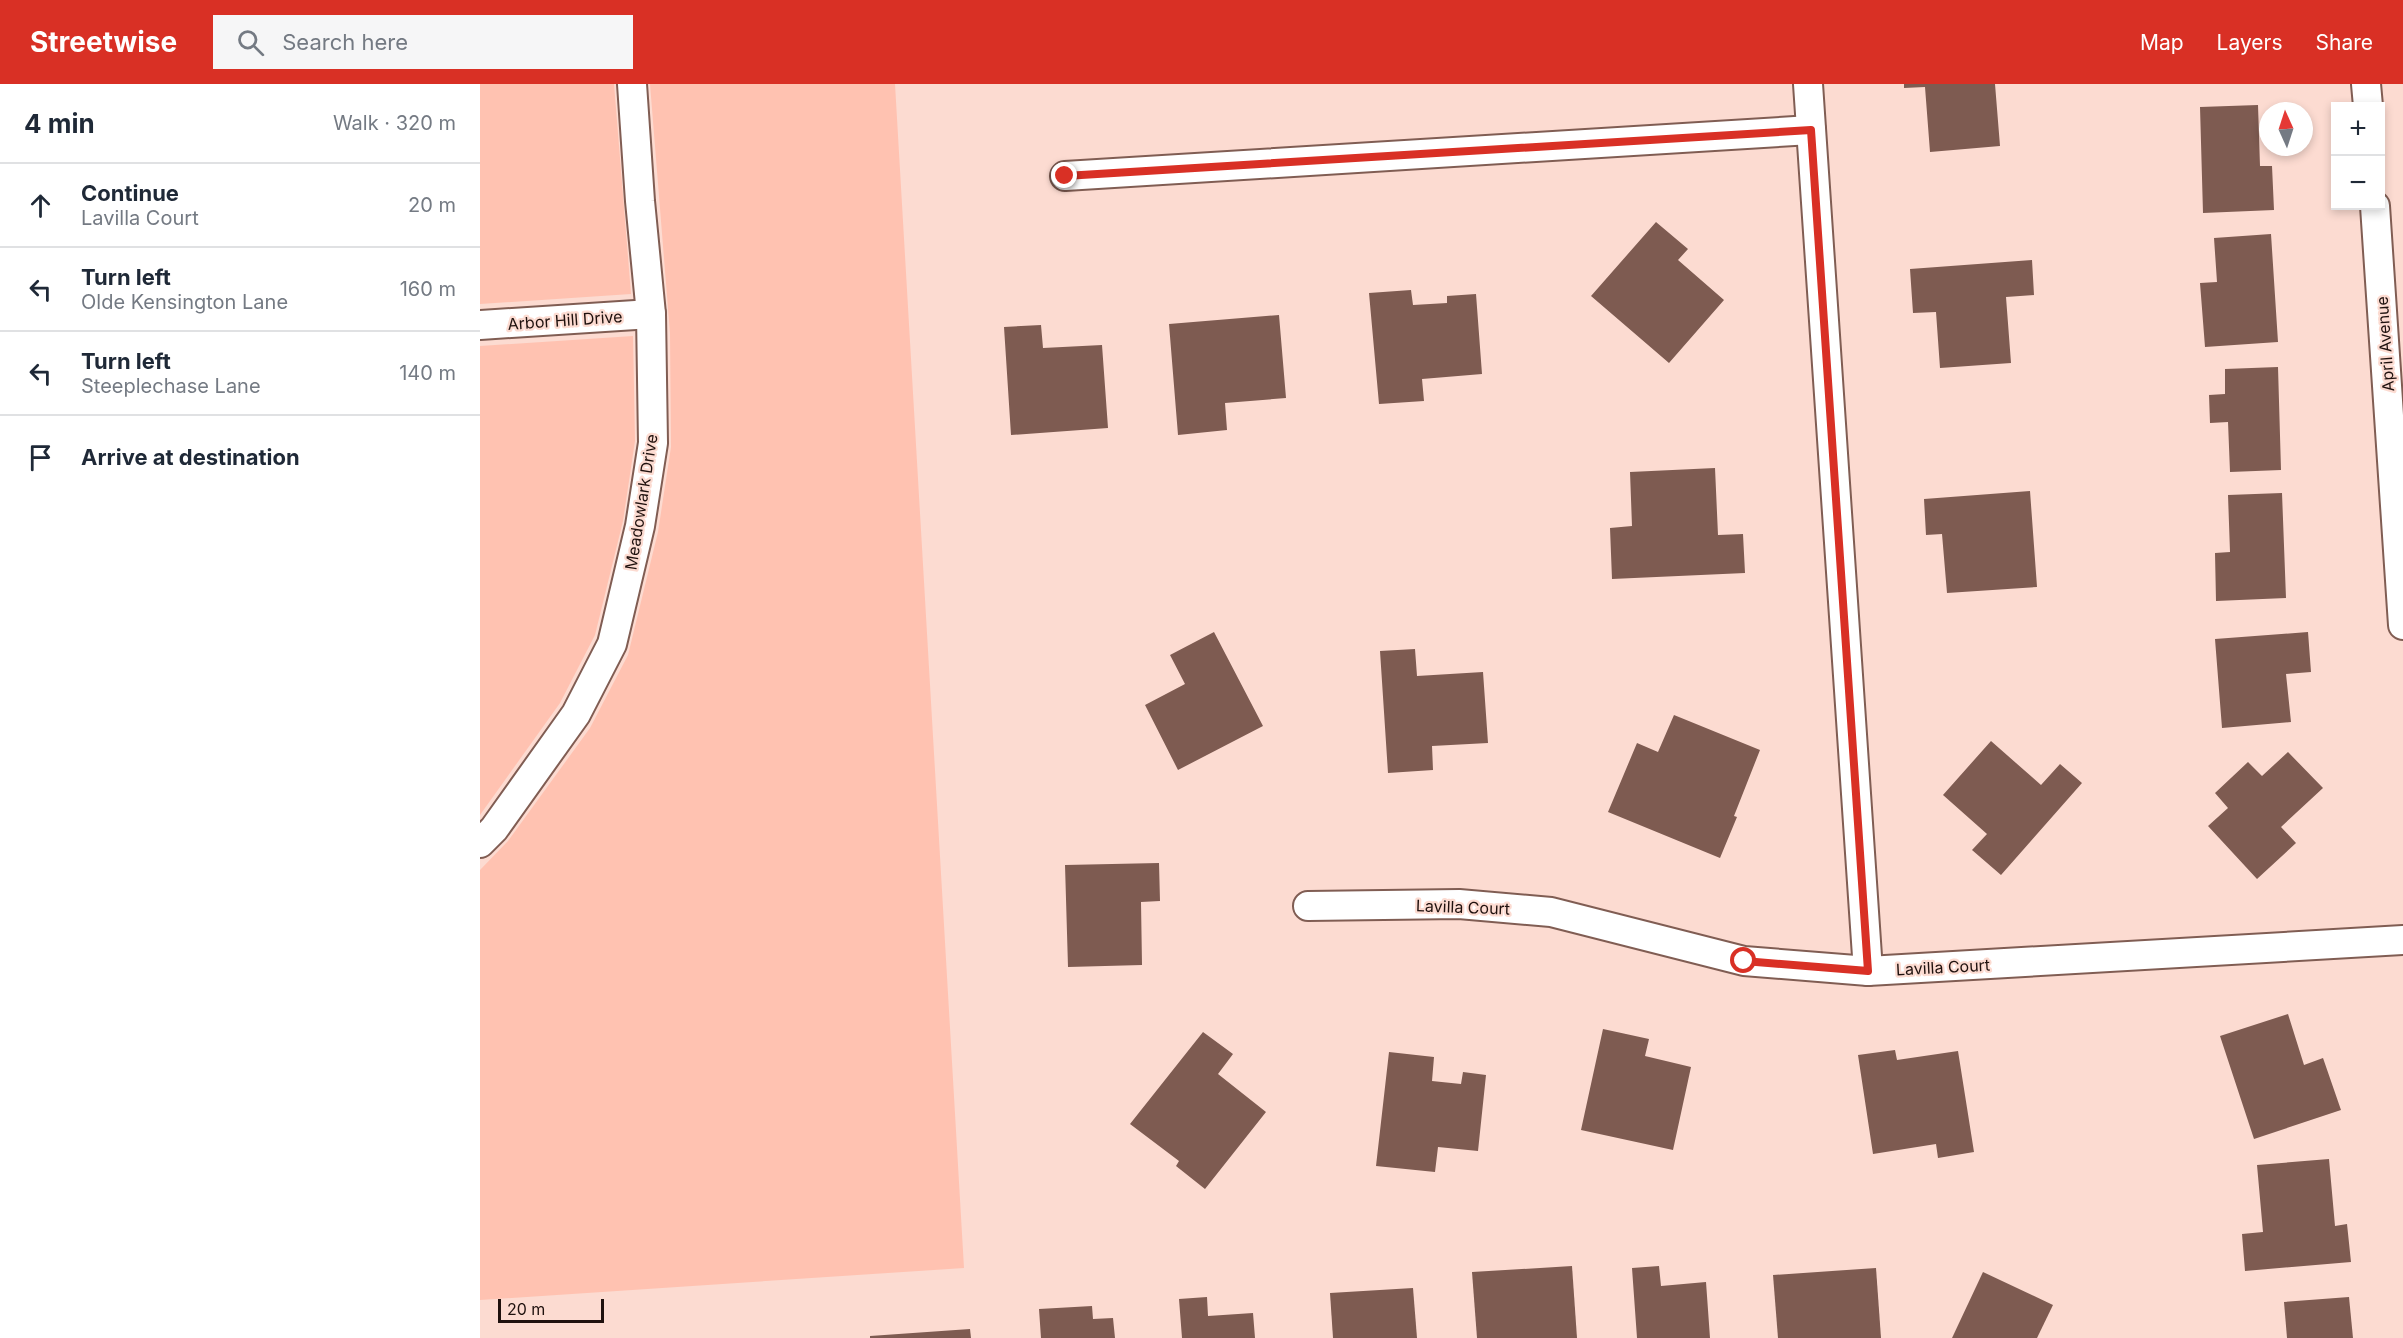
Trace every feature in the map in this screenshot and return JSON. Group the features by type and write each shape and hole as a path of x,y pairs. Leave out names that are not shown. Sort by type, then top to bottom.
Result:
{"street":[{"name":"Meadowlark Drive","path":"480,843 494,829 576,714 612,644 640,526 653,443 651,314 632,84"},
{"path":"1808,84 1868,971"},
{"path":"2366,84 2368,102"},
{"path":"1065,176 1811,130"},
{"name":"April Avenue","path":"2375,210 2395,383 2403,625"},
{"name":"Arbor Hill Drive","path":"480,325 651,314"},
{"name":"Lavilla Court","path":"1308,906 1459,904 1551,912 1744,961 1868,971 2403,940"}],"shaded area":[{"path":"480,84 614,84 631,294 480,304"},
{"path":"650,84 895,84 964,1268 480,1300 480,870 508,841 590,728 628,655 658,532 671,447 670,333"},
{"path":"633,336 635,441 623,521 595,635 560,703 480,815 480,346"}],"building":[{"path":"1904,84 1995,84 2000,146 1930,152 1925,87 1904,88"},
{"path":"2258,105 2260,166 2272,166 2274,210 2203,213 2200,107"},
{"path":"1656,222 1688,249 1678,260 1724,300 1669,363 1591,296"},
{"path":"2271,234 2278,342 2205,347 2200,283 2217,282 2214,238"},
{"path":"2032,260 2034,295 2006,297 2011,363 1940,368 1936,312 1913,313 1910,269"},
{"path":"1411,290 1413,305 1447,303 1447,296 1476,294 1482,374 1422,379 1424,401 1379,404 1369,293"},
{"path":"1279,315 1286,398 1225,403 1227,430 1178,435 1169,324"},
{"path":"1041,325 1043,348 1102,345 1108,428 1011,435 1004,327"},
{"path":"2278,367 2281,470 2230,472 2228,422 2210,423 2209,395 2225,394 2225,369"},
{"path":"1715,468 1718,535 1743,534 1745,573 1612,579 1610,528 1632,526 1630,472"},
{"path":"2030,491 2037,587 1947,593 1942,534 1926,535 1924,499"},
{"path":"2282,493 2286,598 2216,601 2215,553 2230,552 2228,495"},
{"path":"1214,632 1263,726 1178,770 1145,705 1185,684 1170,655"},
{"path":"2308,632 2311,672 2286,674 2291,722 2222,728 2215,639"},
{"path":"1415,649 1417,676 1483,672 1488,743 1432,746 1433,770 1388,773 1380,651"},
{"path":"1674,715 1760,750 1720,858 1608,812 1637,743 1658,752"},
{"path":"1991,741 2041,785 2060,764 2082,783 2001,875 1972,850 1987,834 1943,795"},
{"path":"2288,752 2323,788 2281,827 2296,843 2257,879 2208,826 2228,808 2215,793 2248,762 2262,776"},
{"path":"1159,863 1160,901 1141,902 1142,965 1068,967 1065,865"},
{"path":"2288,1014 2304,1065 2323,1058 2341,1110 2254,1139 2220,1036"},
{"path":"1603,1029 1649,1039 1645,1056 1691,1067 1673,1150 1581,1130"},
{"path":"1203,1032 1233,1054 1218,1074 1266,1112 1205,1189 1176,1166 1179,1161 1130,1124"},
{"path":"1895,1050 1897,1060 1958,1051 1974,1152 1938,1158 1936,1144 1873,1154 1858,1055"},
{"path":"1389,1052 1434,1057 1432,1081 1461,1084 1463,1072 1486,1075 1478,1151 1438,1147 1435,1172 1376,1166"},
{"path":"2329,1159 2335,1226 2347,1224 2351,1262 2245,1271 2242,1234 2263,1232 2257,1165"},
{"path":"1572,1266 1577,1338 1477,1338 1472,1272"},
{"path":"1659,1266 1661,1286 1706,1282 1710,1338 1637,1338 1632,1268"},
{"path":"1876,1268 1881,1338 1778,1338 1773,1275"},
{"path":"1983,1272 2053,1305 2037,1338 1952,1338"},
{"path":"1413,1288 1417,1338 1333,1338 1330,1293"},
{"path":"1207,1297 1208,1316 1253,1313 1255,1338 1182,1338 1179,1299"},
{"path":"2349,1297 2353,1338 2287,1338 2284,1302"},
{"path":"1092,1306 1093,1319 1113,1318 1115,1338 1041,1338 1039,1309"},
{"path":"970,1329 971,1338 870,1338 870,1336"}],"route":[{"path":"1065,176 1811,130 1868,971 1744,961"}]}
